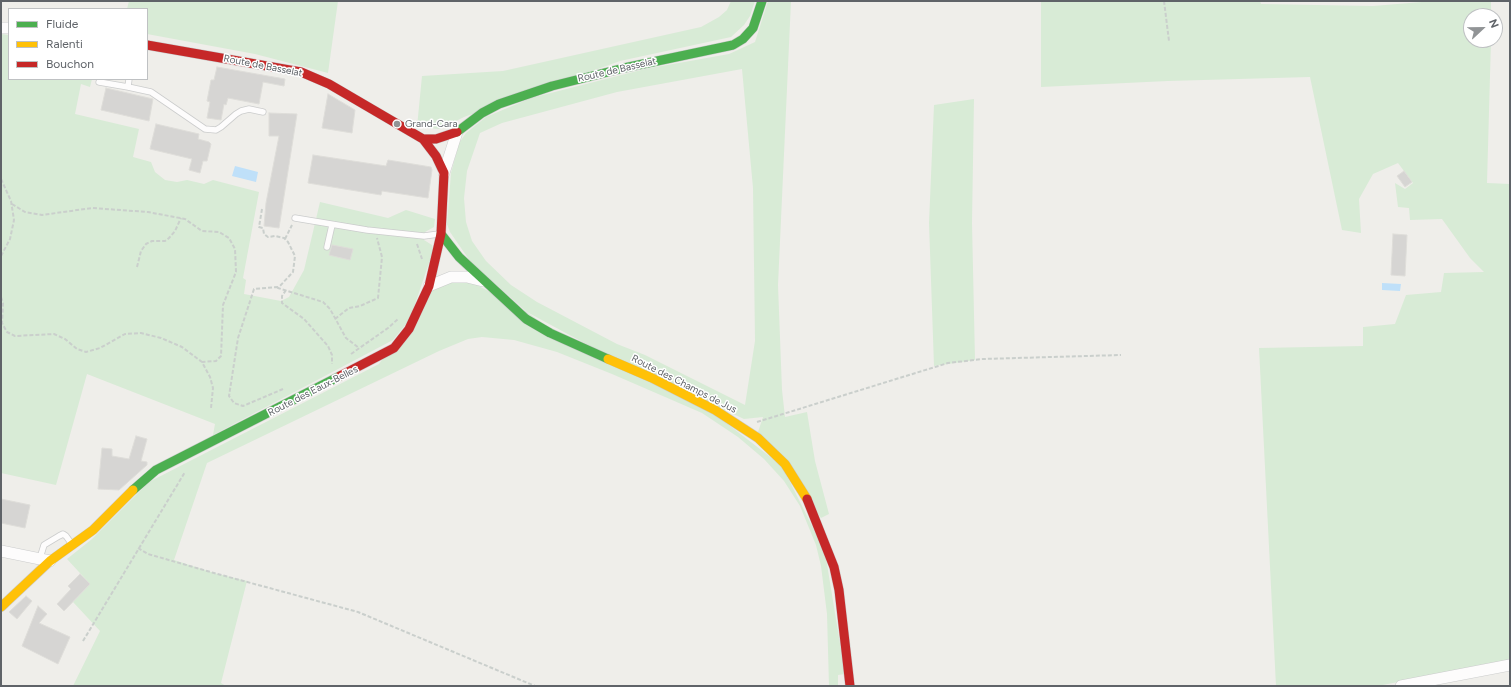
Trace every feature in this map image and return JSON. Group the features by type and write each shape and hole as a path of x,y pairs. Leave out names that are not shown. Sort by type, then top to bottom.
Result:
{"street":[{"name":"Route de Basselat","path":"148,44 301,72 329,84 423,139 441,137 457,132 482,113 499,104 552,86 624,68 733,45 743,39 753,28 762,1"},
{"path":"444,173 457,132"},
{"name":"Route des Eaux-Belles","path":"1,607 45,560 72,545 93,530 136,486 156,470 222,438 394,348 409,329 429,286 441,234 444,173 436,156 423,139"},
{"name":"Route des Champs de Jus","path":"441,234 459,258 515,311 531,322 550,333 652,378 719,412 758,438 785,464 800,486 813,511 834,567 839,590 850,686"},
{"path":"429,286 451,277 467,277 483,281"},
{"path":"1,551 45,560"},
{"path":"1401,686 1510,665"}],"lane":[{"path":"128,87 129,80"},
{"path":"99,82 151,92 205,129 216,130 221,128 241,111 250,109 263,112"},
{"path":"295,218 378,231 416,235 441,234"},
{"path":"327,247 332,225"},
{"path":"45,560 44,545 59,536 63,534 66,536 72,545"}],"path":[{"path":"1164,1 1169,41"},
{"path":"1,179 12,204 13,227 8,245 1,256"},
{"path":"12,204 20,210 36,215 52,215 105,208 148,212 181,218 202,231 222,232 229,238 235,249 236,272 223,305 221,356 216,361 202,362"},
{"path":"262,209 259,227 263,228 264,234 268,237 278,236 285,239 293,251 295,264 292,274 278,287"},
{"path":"137,267 141,251 146,244 152,241 165,240 169,238 175,231 181,218"},
{"path":"285,239 295,218"},
{"path":"335,319 349,308 360,306 378,298 382,257 377,242 378,231"},
{"path":"416,235 423,266"},
{"path":"288,387 243,406 234,403 229,396 238,338 254,289 278,287 323,302 330,309 346,338 359,348"},
{"path":"286,290 282,296 282,303 313,327 328,346 332,355 332,364 335,362"},
{"path":"1,297 3,303 2,322 7,332 14,336 54,334 65,339 77,349 86,352 100,348 125,334 146,333 182,347 202,362 214,388 211,408"},
{"path":"350,355 388,328 402,315"},
{"path":"778,416 948,363 983,359 1121,355"},
{"path":"84,641 138,548 187,469"},
{"path":"138,548 148,554 358,612 535,686"}],"green space":[{"path":"129,1 338,1 328,73 255,54 148,34 148,8 127,8"},
{"path":"731,1 755,1 750,16 744,25 731,37 620,61 464,117 440,129 417,127 422,76 503,71 701,27 719,17 727,10"},
{"path":"768,1 791,1 778,285 782,390 785,417 807,412 815,461 829,514 821,518 758,432 763,417 744,419 547,326 528,313 470,261 450,232 447,224 451,173 459,143 466,133 486,117 531,98 645,69 729,54 755,42","holes":["742,69 753,188 755,341 745,405 645,355 617,344 537,302 511,285 486,261 472,241 466,222 464,198 467,171 480,133 502,123 617,92"]},
{"path":"1041,1 1260,1 1261,4 1373,6 1434,1 1491,1 1491,8 1463,8 1463,48 1491,48 1487,183 1510,184 1510,661 1482,665 1378,686 1276,686 1259,348 1363,346 1363,327 1395,324 1406,295 1441,292 1444,273 1484,272 1470,258 1442,219 1410,220 1409,208 1398,207 1395,183 1405,189 1413,183 1398,163 1373,174 1359,199 1361,233 1342,230 1310,77 1168,81 1041,87"},
{"path":"1,34 8,35 8,80 92,80 90,87 81,84 75,114 139,129 133,157 151,162 155,172 165,180 177,182 187,180 204,184 213,180 259,192 243,278 246,280 244,294 281,301 289,297 304,270 320,202 388,218 406,210 435,219 434,227 425,232 424,240 432,245 433,251 410,319 393,340 213,435 215,424 87,374 56,485 1,473"},
{"path":"974,99 972,223 975,360 934,366 929,223 934,105"},
{"path":"464,281 477,285 712,412 782,466 825,552 845,674 838,675 838,686 829,686 827,614 821,566 816,545 800,506 784,481 764,459 738,437 702,413 612,374 557,352 514,340 482,337 468,339 439,351 207,463 174,560 214,573 247,581 221,683 226,686 73,686 100,631 73,602 90,584 67,559 92,539 149,482 379,364 431,291 444,283"}],"water":[{"path":"235,166 258,172 256,182 232,176"},
{"path":"1382,283 1401,284 1400,291 1382,290"}],"building":[{"path":"217,67 285,79 284,86 263,82 259,104 228,98 226,105 224,104 221,120 207,118 210,102 207,101 211,80 214,80"},
{"path":"106,88 153,99 149,121 101,110"},
{"path":"328,94 355,110 352,133 322,128"},
{"path":"269,113 297,114 279,228 264,226 266,203 279,136 269,136"},
{"path":"156,124 199,134 198,139 211,144 207,161 203,161 200,173 189,170 192,159 150,149"},
{"path":"313,155 386,166 388,160 431,167 432,170 428,198 382,191 381,195 308,183"},
{"path":"1404,171 1412,182 1405,187 1397,176"},
{"path":"1393,234 1407,235 1405,276 1391,275"},
{"path":"332,245 353,249 350,260 329,255"},
{"path":"136,436 147,439 141,461 147,462 147,465 119,490 98,489 102,448 112,449 112,456 129,459"},
{"path":"1,499 30,505 25,528 1,523"},
{"path":"80,574 90,584 64,611 57,604 71,589 68,586"},
{"path":"26,596 32,601 17,619 9,612"},
{"path":"38,606 47,614 39,623 70,637 58,664 22,646"}],"traffic: fast":[{"path":"457,132 482,113 499,104 552,86 624,68 733,45 743,39 753,28 762,1"},
{"path":"441,234 459,257 526,319 550,333 608,359"},
{"path":"133,490 156,470 340,376"}],"traffic: slow":[{"path":"608,359 652,378 715,410 758,438 785,464 807,499"},
{"path":"1,607 50,561 93,530 133,490"}],"traffic: jam":[{"path":"148,45 301,72 329,84 423,139 436,139 457,132"},
{"path":"340,376 394,348 409,329 429,286 441,234 444,173 436,156 423,139"},
{"path":"807,499 834,567 839,590 850,686"}],"place":[{"name":"Grand-Cara","path":"397,124"}]}
